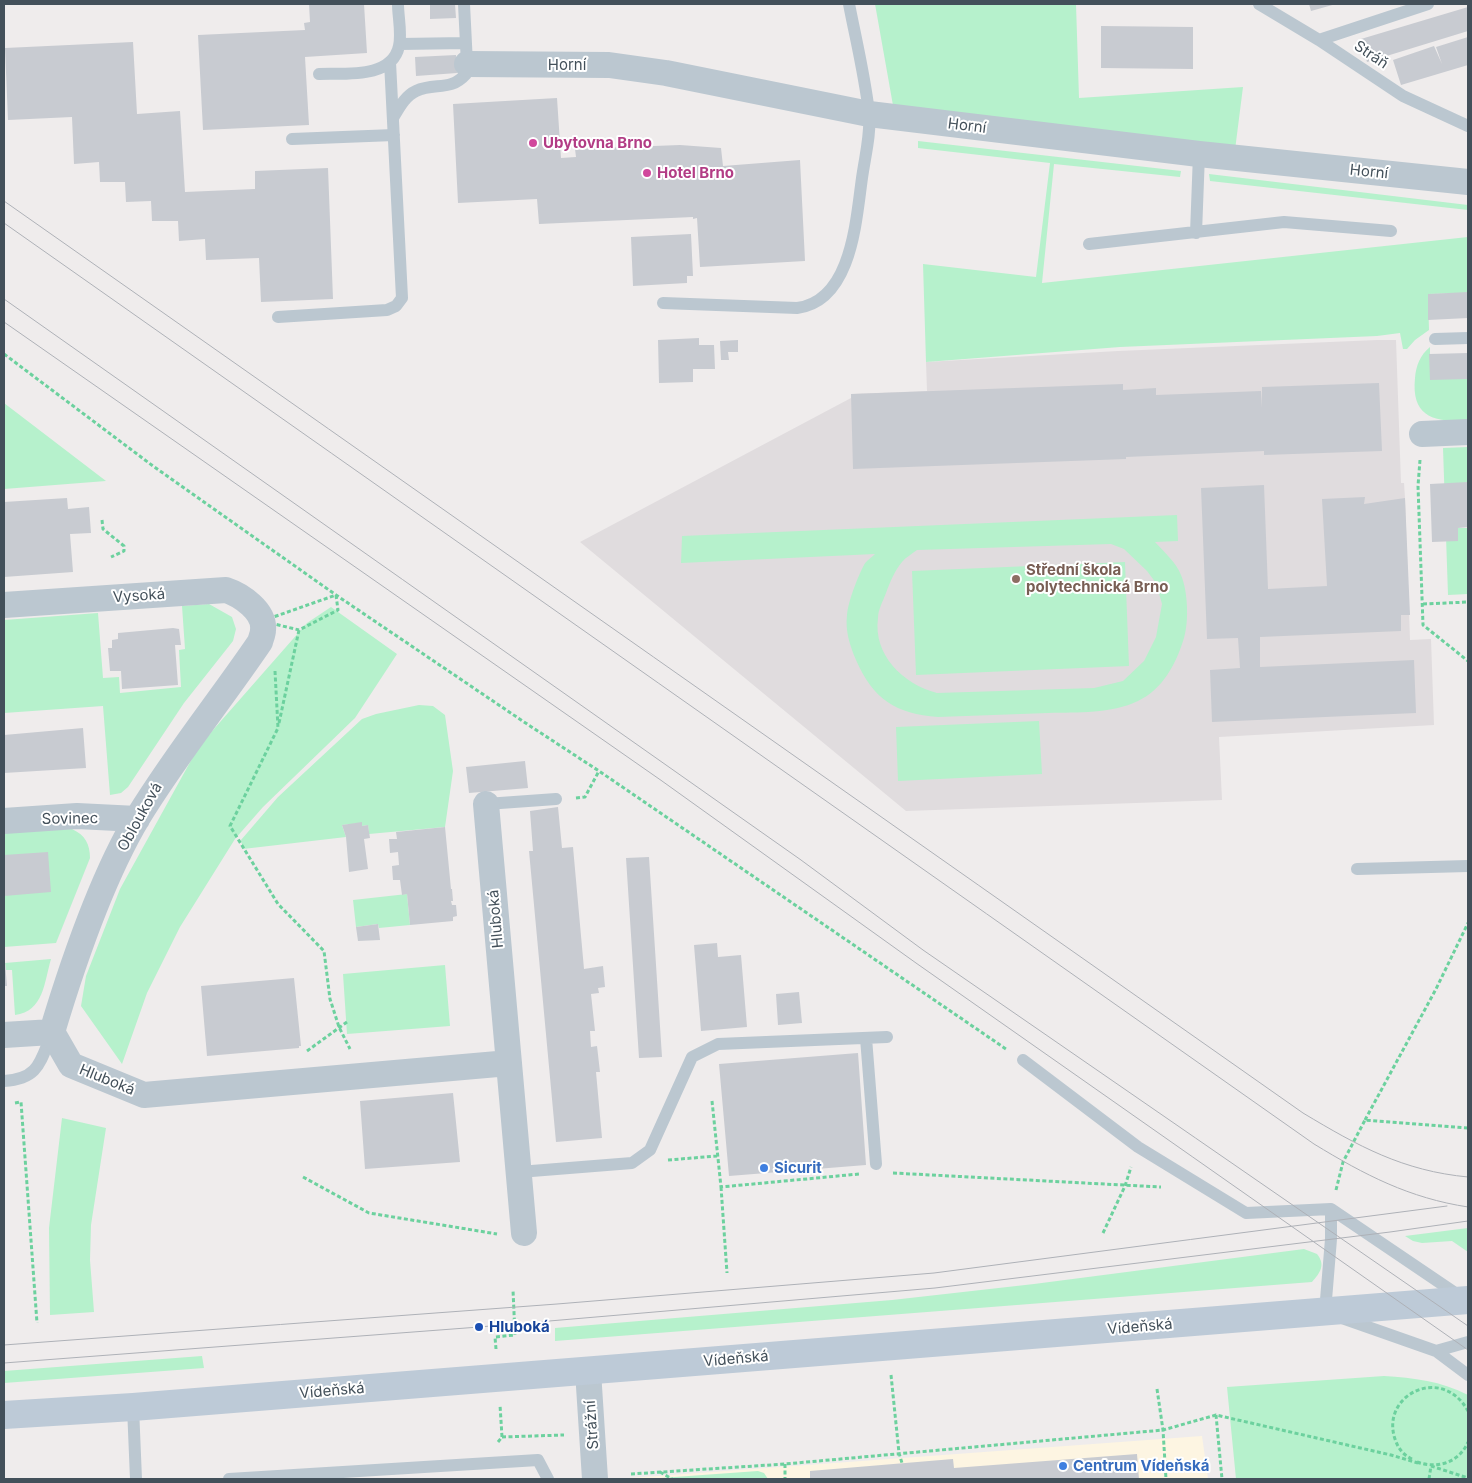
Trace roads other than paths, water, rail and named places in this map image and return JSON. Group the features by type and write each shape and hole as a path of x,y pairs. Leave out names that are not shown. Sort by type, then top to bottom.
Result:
{"main road":[{"name":"Vídeňská","path":"4,1415 133,1407 1467,1300"}],"street":[{"name":"Horní","path":"467,54 609,65 666,73 869,114 1199,154 1468,182"},
{"path":"1422,434 1468,432"},
{"name":"Vysoká","path":"4,605 226,590 246,601 269,622"},
{"name":"Oblouková","path":"52,1032 85,935 109,875 137,819 160,782 260,642 269,622"},
{"name":"Hluboká","path":"486,804 519,1172 511,1233"},
{"name":"Sovinec","path":"4,822 76,816 137,819"},
{"path":"4,1035 52,1032"},
{"name":"Hluboká","path":"52,1032 70,1065 144,1095 509,1063"},
{"name":"Strážní","path":"588,1371 595,1479"}],"lane":[{"path":"319,74 367,72 382,68 395,59 400,44 398,4"},
{"path":"393,118 407,97 416,91 455,84 466,74 467,54 464,4"},
{"path":"663,304 797,308 810,305 822,298 836,283 850,246 869,135 869,114 849,4"},
{"name":"Stráň","path":"1259,4 1319,40 1403,96 1468,126"},
{"path":"1319,40 1428,4"},
{"path":"400,44 467,54"},
{"path":"278,317 387,310 396,306 402,298 390,62"},
{"path":"292,139 394,135"},
{"path":"1196,233 1199,154"},
{"path":"1089,244 1284,222 1391,231"},
{"path":"1435,339 1468,338"},
{"path":"486,804 556,799"},
{"path":"1357,870 1468,866"},
{"path":"4,1081 19,1080 37,1068 52,1032"},
{"path":"519,1172 632,1163 650,1150 692,1057 718,1044 886,1037"},
{"path":"866,1038 871,1169"},
{"path":"1023,1060 1138,1147 1246,1213 1331,1209 1467,1300"},
{"path":"1331,1209 1331,1239 1325,1312 1436,1351 1468,1375"},
{"path":"1436,1351 1468,1342"},
{"path":"133,1407 136,1479"},
{"path":"229,1479 342,1476 538,1460 548,1479"}],"tram line":[{"path":"4,201 1303,1113 1362,1146 1402,1163 1445,1174 1468,1177"},
{"path":"4,223 1314,1144 1351,1166 1388,1184 1426,1198 1468,1207"},
{"path":"4,299 801,860 923,950 1468,1326"},
{"path":"4,322 662,781 916,963 1468,1350"},
{"path":"4,1345 557,1304 934,1273 1447,1206"},
{"path":"4,1363 479,1327 935,1288 1468,1221"}],"place":[{"name":"Ubytovna Brno","path":"533,143"},
{"name":"Hotel Brno","path":"647,173"},
{"name":"Střední škola polytechnická Brno","path":"1016,579"},
{"name":"Sicurit","path":"764,1168"},
{"name":"Hluboká","path":"479,1327"},
{"name":"Centrum Vídeňská","path":"1063,1466"}]}
